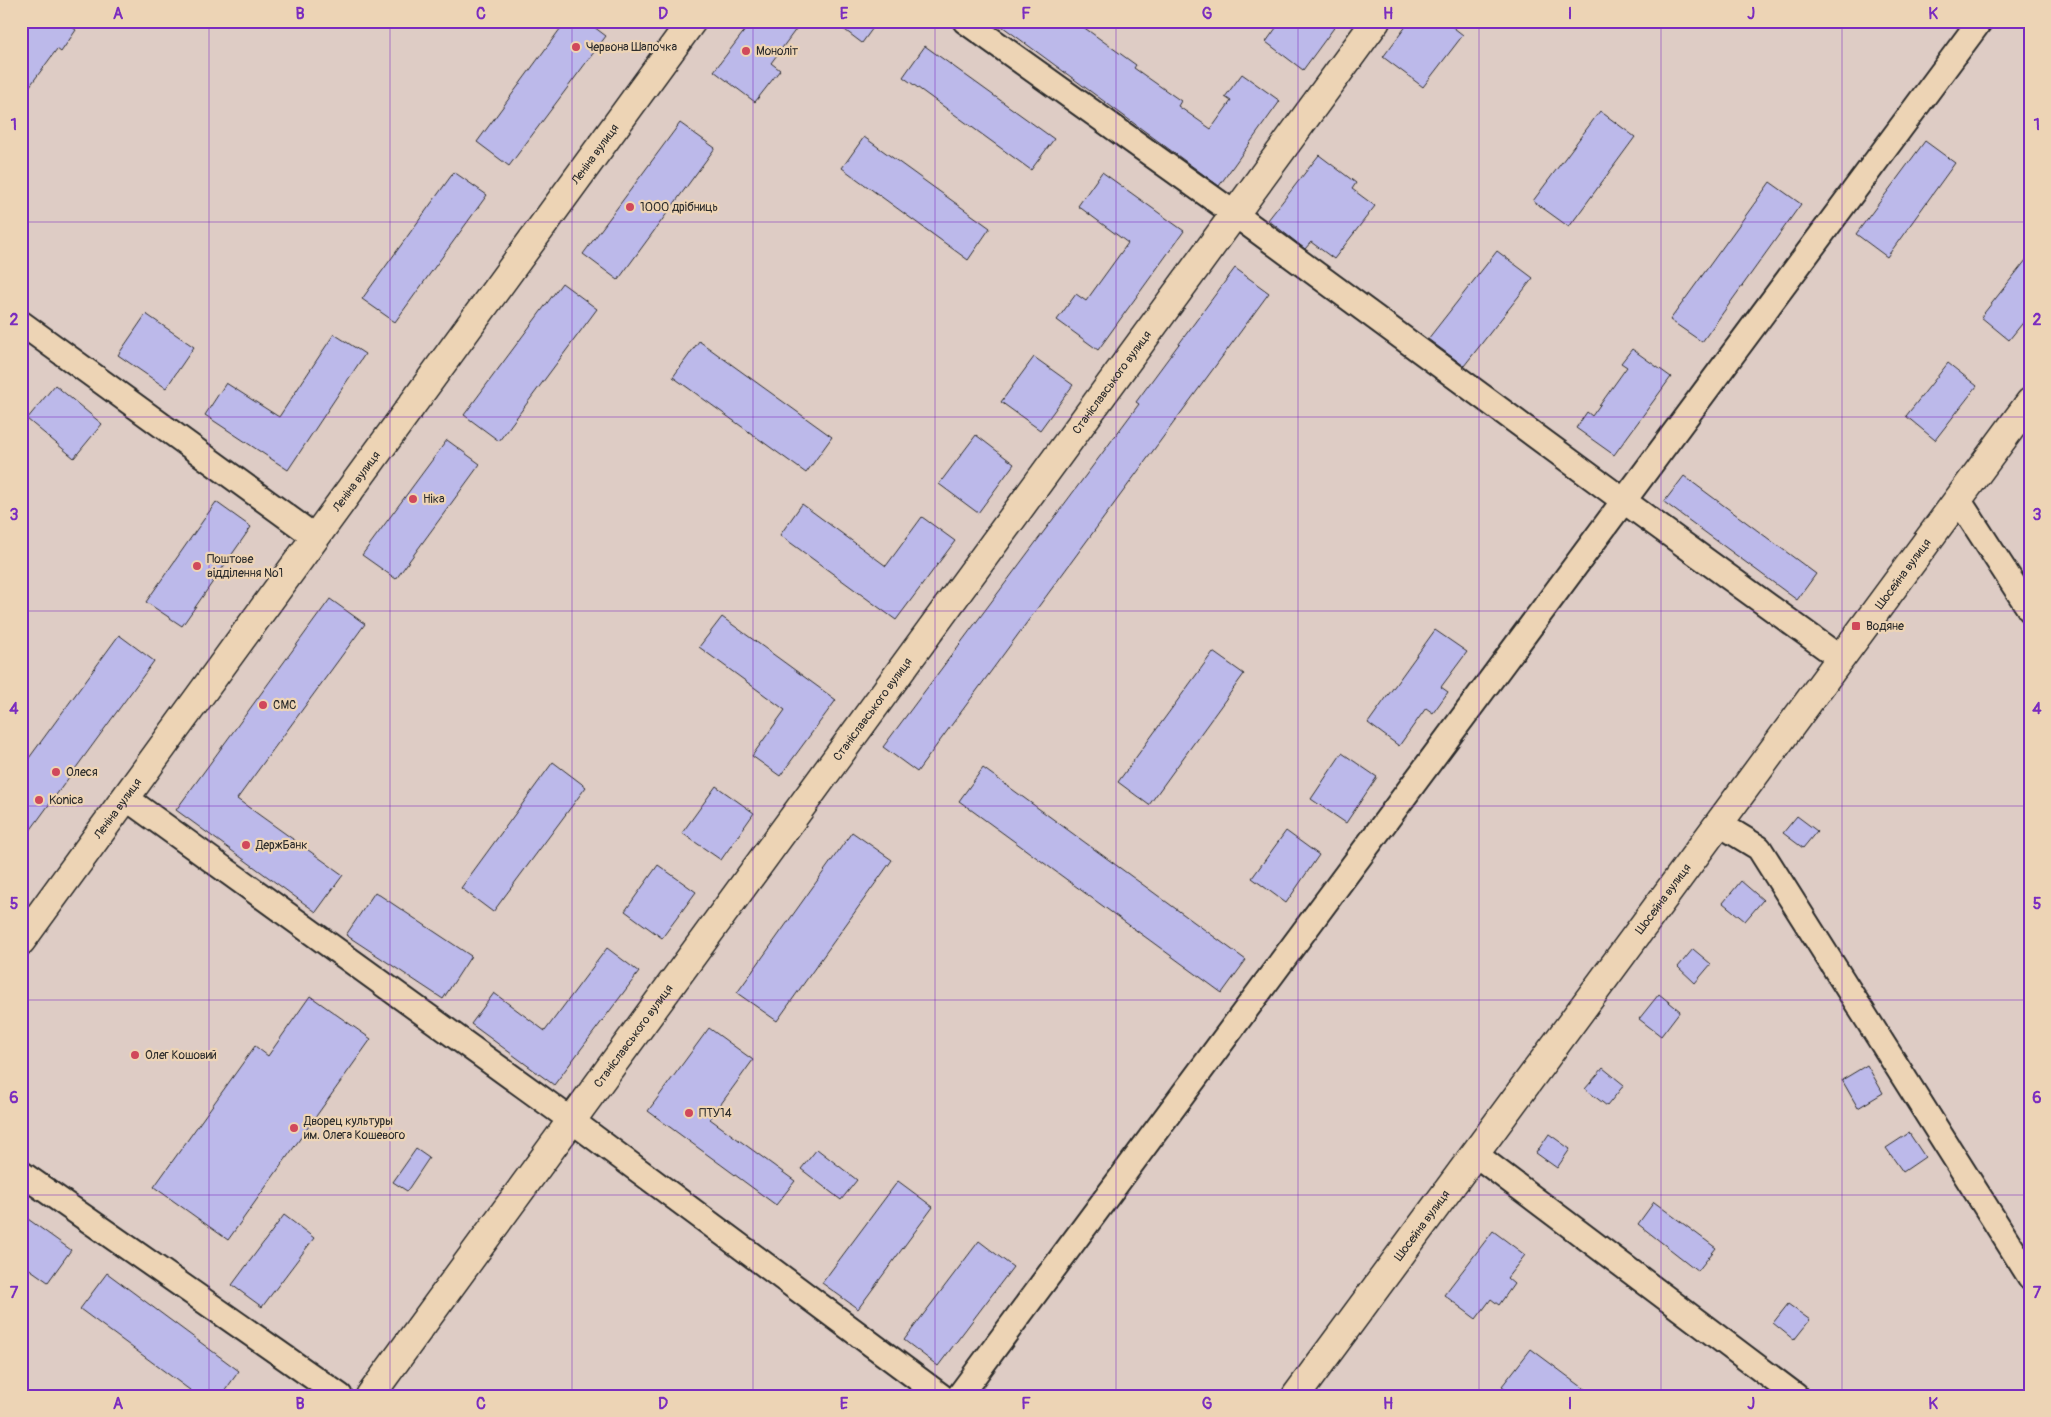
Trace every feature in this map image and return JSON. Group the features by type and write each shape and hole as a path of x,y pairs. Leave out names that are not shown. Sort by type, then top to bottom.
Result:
{"street":[{"name":"Леніна вулиця","path":"24,932 126,798 692,21"},
{"path":"965,21 1236,214 1840,658"},
{"name":"Станіславського вулиця","path":"370,1396 1376,21"},
{"path":"959,1396 1980,21"},
{"path":"21,323 315,537"},
{"name":"Шосейна вулиця","path":"1296,1396 2030,402"},
{"path":"1958,499 2030,610"},
{"path":"126,798 571,1120 941,1396"},
{"path":"1718,823 1759,848 2030,1277"},
{"path":"1475,1154 1796,1396"},
{"path":"21,1172 340,1396"}],"building":[{"path":"26,21 64,21 76,30 61,52 57,49 21,98 21,28"},
{"path":"566,21 586,21 606,36 509,166 477,142"},
{"path":"752,21 802,21 771,63 780,70 755,102 714,71"},
{"path":"833,21 878,21 862,43"},
{"path":"995,21 1075,21 1136,65 1134,68 1181,101 1178,106 1211,129 1231,101 1225,97 1242,74 1280,101 1219,186"},
{"path":"1281,21 1339,21 1303,70 1266,42"},
{"path":"1410,21 1445,21 1463,35 1423,87 1383,57"},
{"path":"925,46 1054,139 1031,170 903,77"},
{"path":"1600,111 1635,137 1569,227 1533,201"},
{"path":"680,123 715,148 618,280 583,254"},
{"path":"864,137 990,228 968,260 842,168"},
{"path":"1925,141 1955,163 1887,257 1856,234"},
{"path":"1319,155 1356,183 1352,189 1375,206 1334,259 1311,242 1305,249 1268,220"},
{"path":"454,172 487,195 395,322 362,299"},
{"path":"1102,172 1184,231 1098,350 1057,320 1076,294 1086,301 1128,243 1078,206"},
{"path":"1770,182 1801,204 1702,342 1670,320"},
{"path":"1497,251 1533,278 1464,366 1428,339"},
{"path":"2030,255 2030,314 2009,340 1981,317"},
{"path":"1235,268 1269,293 917,772 883,747 1139,404 1136,402"},
{"path":"562,283 597,309 499,441 464,415"},
{"path":"146,314 194,347 166,388 118,355"},
{"path":"334,334 365,354 288,470 205,415 226,383 279,417"},
{"path":"699,341 832,437 806,473 673,377"},
{"path":"1632,349 1671,377 1614,455 1576,428 1587,412 1592,416 1627,367 1621,363"},
{"path":"1034,357 1073,385 1040,430 1001,402"},
{"path":"1948,363 1977,386 1935,440 1906,416"},
{"path":"55,385 102,424 74,458 27,419"},
{"path":"976,435 1014,464 978,513 939,484"},
{"path":"447,440 480,464 396,579 362,555"},
{"path":"1684,476 1816,574 1797,600 1664,502"},
{"path":"216,502 251,527 182,626 146,602"},
{"path":"802,504 886,566 922,517 955,541 896,620 780,535"},
{"path":"330,599 365,624 237,799 343,875 316,912 176,810"},
{"path":"722,617 836,700 780,776 752,756 785,710 699,647"},
{"path":"1435,630 1467,652 1441,687 1448,692 1433,713 1426,708 1399,746 1368,723"},
{"path":"119,635 154,661 21,843 21,769"},
{"path":"1213,652 1244,674 1149,805 1118,782"},
{"path":"1342,753 1377,777 1346,823 1311,799"},
{"path":"553,762 586,787 493,912 461,888"},
{"path":"983,768 1246,960 1222,993 959,801"},
{"path":"716,786 754,813 721,860 682,833"},
{"path":"1797,816 1817,831 1803,848 1783,833"},
{"path":"1286,831 1319,855 1286,903 1252,878"},
{"path":"852,832 892,860 777,1021 737,993"},
{"path":"658,865 696,892 662,938 625,911"},
{"path":"1741,881 1763,900 1745,921 1723,903"},
{"path":"375,892 471,956 443,999 346,935"},
{"path":"607,948 639,972 554,1085 471,1024 494,993 545,1031"},
{"path":"1693,949 1711,964 1695,983 1678,967"},
{"path":"1659,994 1680,1011 1661,1036 1639,1019"},
{"path":"310,996 371,1039 228,1240 154,1187 255,1046 268,1056"},
{"path":"709,1028 753,1060 710,1119 795,1181 776,1205 648,1111"},
{"path":"1867,1065 1883,1093 1858,1108 1842,1080"},
{"path":"1603,1068 1624,1085 1607,1106 1585,1089"},
{"path":"1909,1133 1925,1157 1903,1172 1886,1148"},
{"path":"1549,1134 1570,1149 1557,1168 1536,1153"},
{"path":"416,1149 429,1158 407,1191 393,1182"},
{"path":"817,1149 857,1180 841,1200 801,1169"},
{"path":"898,1181 933,1207 858,1309 822,1283"},
{"path":"1654,1202 1716,1248 1698,1271 1638,1224"},
{"path":"21,1214 71,1250 48,1282 21,1263"},
{"path":"284,1215 314,1238 262,1307 232,1285"},
{"path":"1493,1231 1525,1255 1507,1278 1514,1284 1499,1305 1491,1299 1476,1319 1444,1295"},
{"path":"979,1241 1013,1267 938,1366 904,1340"},
{"path":"107,1273 239,1371 221,1396 198,1396 80,1309"},
{"path":"1788,1304 1810,1320 1794,1340 1773,1323"},
{"path":"1531,1349 1594,1396 1515,1396 1502,1386"}],"place":[{"name":"Червона Шапочка","path":"576,47"},
{"name":"Моноліт","path":"746,51"},
{"name":"1000 дрібниць","path":"630,207"},
{"name":"Ніка","path":"413,499"},
{"name":"Поштове відділення №1","path":"197,566"},
{"name":"Водяне","path":"1856,626"},
{"name":"СМС","path":"263,705"},
{"name":"Олеся","path":"56,772"},
{"name":"Konica","path":"39,800"},
{"name":"ДержБанк","path":"246,845"},
{"name":"Олег Кошовий","path":"135,1055"},
{"name":"ПТУ14","path":"689,1113"},
{"name":"Дворец культуры им. Олега Кошевого","path":"294,1128"}]}
